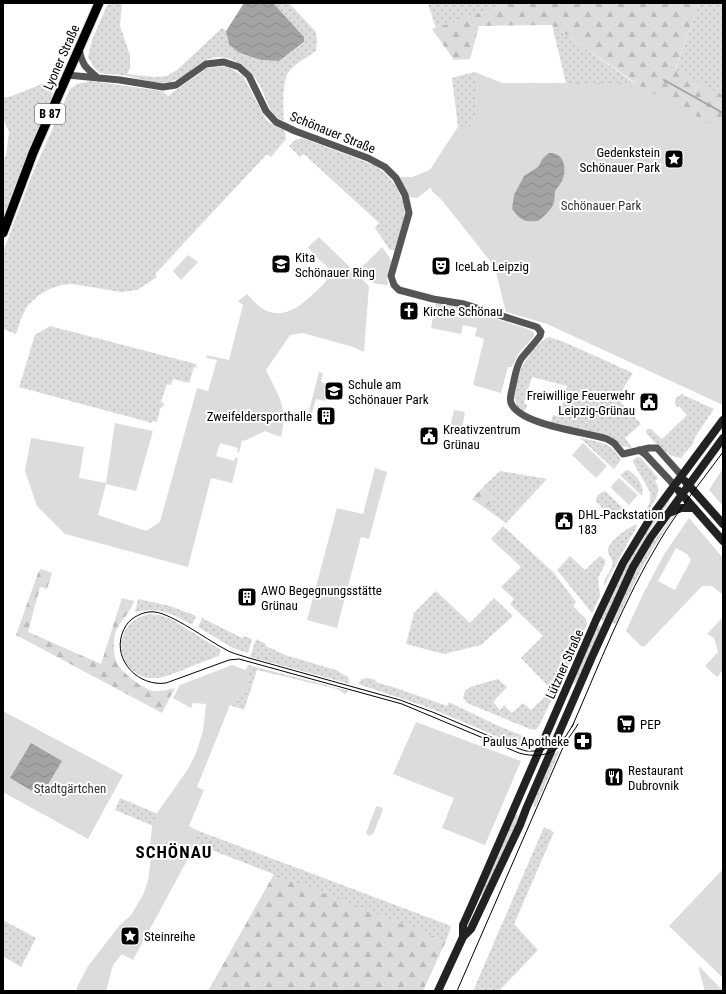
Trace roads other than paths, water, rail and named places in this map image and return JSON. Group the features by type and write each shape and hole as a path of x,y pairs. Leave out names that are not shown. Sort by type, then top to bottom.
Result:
{"main road":[{"name":"Lyoner Straße","path":"3,233 33,154 99,3"},
{"name":"Lützner Straße","path":"463,937 463,925 606,598 632,547 651,517 723,420"},
{"name":"Lützner Straße","path":"438,991 463,937 471,929 514,839 560,729 622,590 645,547 723,438"},
{"path":"682,476 688,485 723,524"},
{"path":"675,486 723,541"},
{"path":"668,513 681,508 694,508"}],"street":[{"path":"79,48 81,61 87,69 98,78"},
{"name":"Schönauer Straße","path":"67,75 120,80 163,87 176,85 206,64 224,62 239,67 248,76 266,111 276,122 295,131 368,158 385,167 396,178 405,195 409,213 391,276 394,284 399,290 433,299 464,304 537,327 540,332 540,336 521,360 517,368 511,397 511,403 515,408 530,419 606,439 614,443 623,454 639,450"},
{"path":"639,450 657,448 682,476"},
{"path":"639,450 646,455 675,486"}],"water":[{"path":"244,3 273,3 304,37 304,42 279,61 261,60 238,52 229,44 226,31"},
{"path":"549,153 558,155 563,162 564,167 564,177 556,191 554,203 548,212 538,221 523,220 512,209 514,195 524,176 538,167 543,158"},
{"path":"31,743 62,761 41,796 10,778"}],"waterway":[{"path":"664,80 723,113"}],"tram line":[{"path":"572,727 612,633 646,564 674,519 723,452"},
{"path":"574,723 566,736 553,746 539,751 526,751 400,700 232,653 180,622 155,612 143,613 132,619 122,634 120,644 121,654 130,670 146,681 166,683 229,660 239,659 402,704 519,753 529,755 547,754 561,746 578,724"},
{"path":"457,991 564,745"}],"place":[{"name":"Gedenkstein Schönauer Park","path":"674,159"},
{"name":"Kita Schönauer Ring","path":"281,264"},
{"name":"IceLab Leipzig","path":"441,266"},
{"name":"Kirche Schönau","path":"409,311"},
{"name":"Schule am Schönauer Park","path":"334,391"},
{"name":"Freiwillige Feuerwehr Leipzig-Grünau","path":"649,402"},
{"name":"Zweifeldersporthalle","path":"326,416"},
{"name":"Kreativzentrum Grünau","path":"429,436"},
{"name":"DHL-Packstation 183","path":"564,521"},
{"name":"AWO Begegnungsstätte Grünau","path":"247,597"},
{"name":"PEP","path":"626,724"},
{"name":"Paulus Apotheke","path":"583,741"},
{"name":"Restaurant Dubrovnik","path":"614,777"},
{"name":"Steinreihe","path":"130,936"}],"district":[{"name":"SCHÖNAU","path":"174,852"}],"park label":[{"name":"Schönauer Park","path":"601,205"},
{"name":"Stadtgärtchen","path":"70,788"}]}
